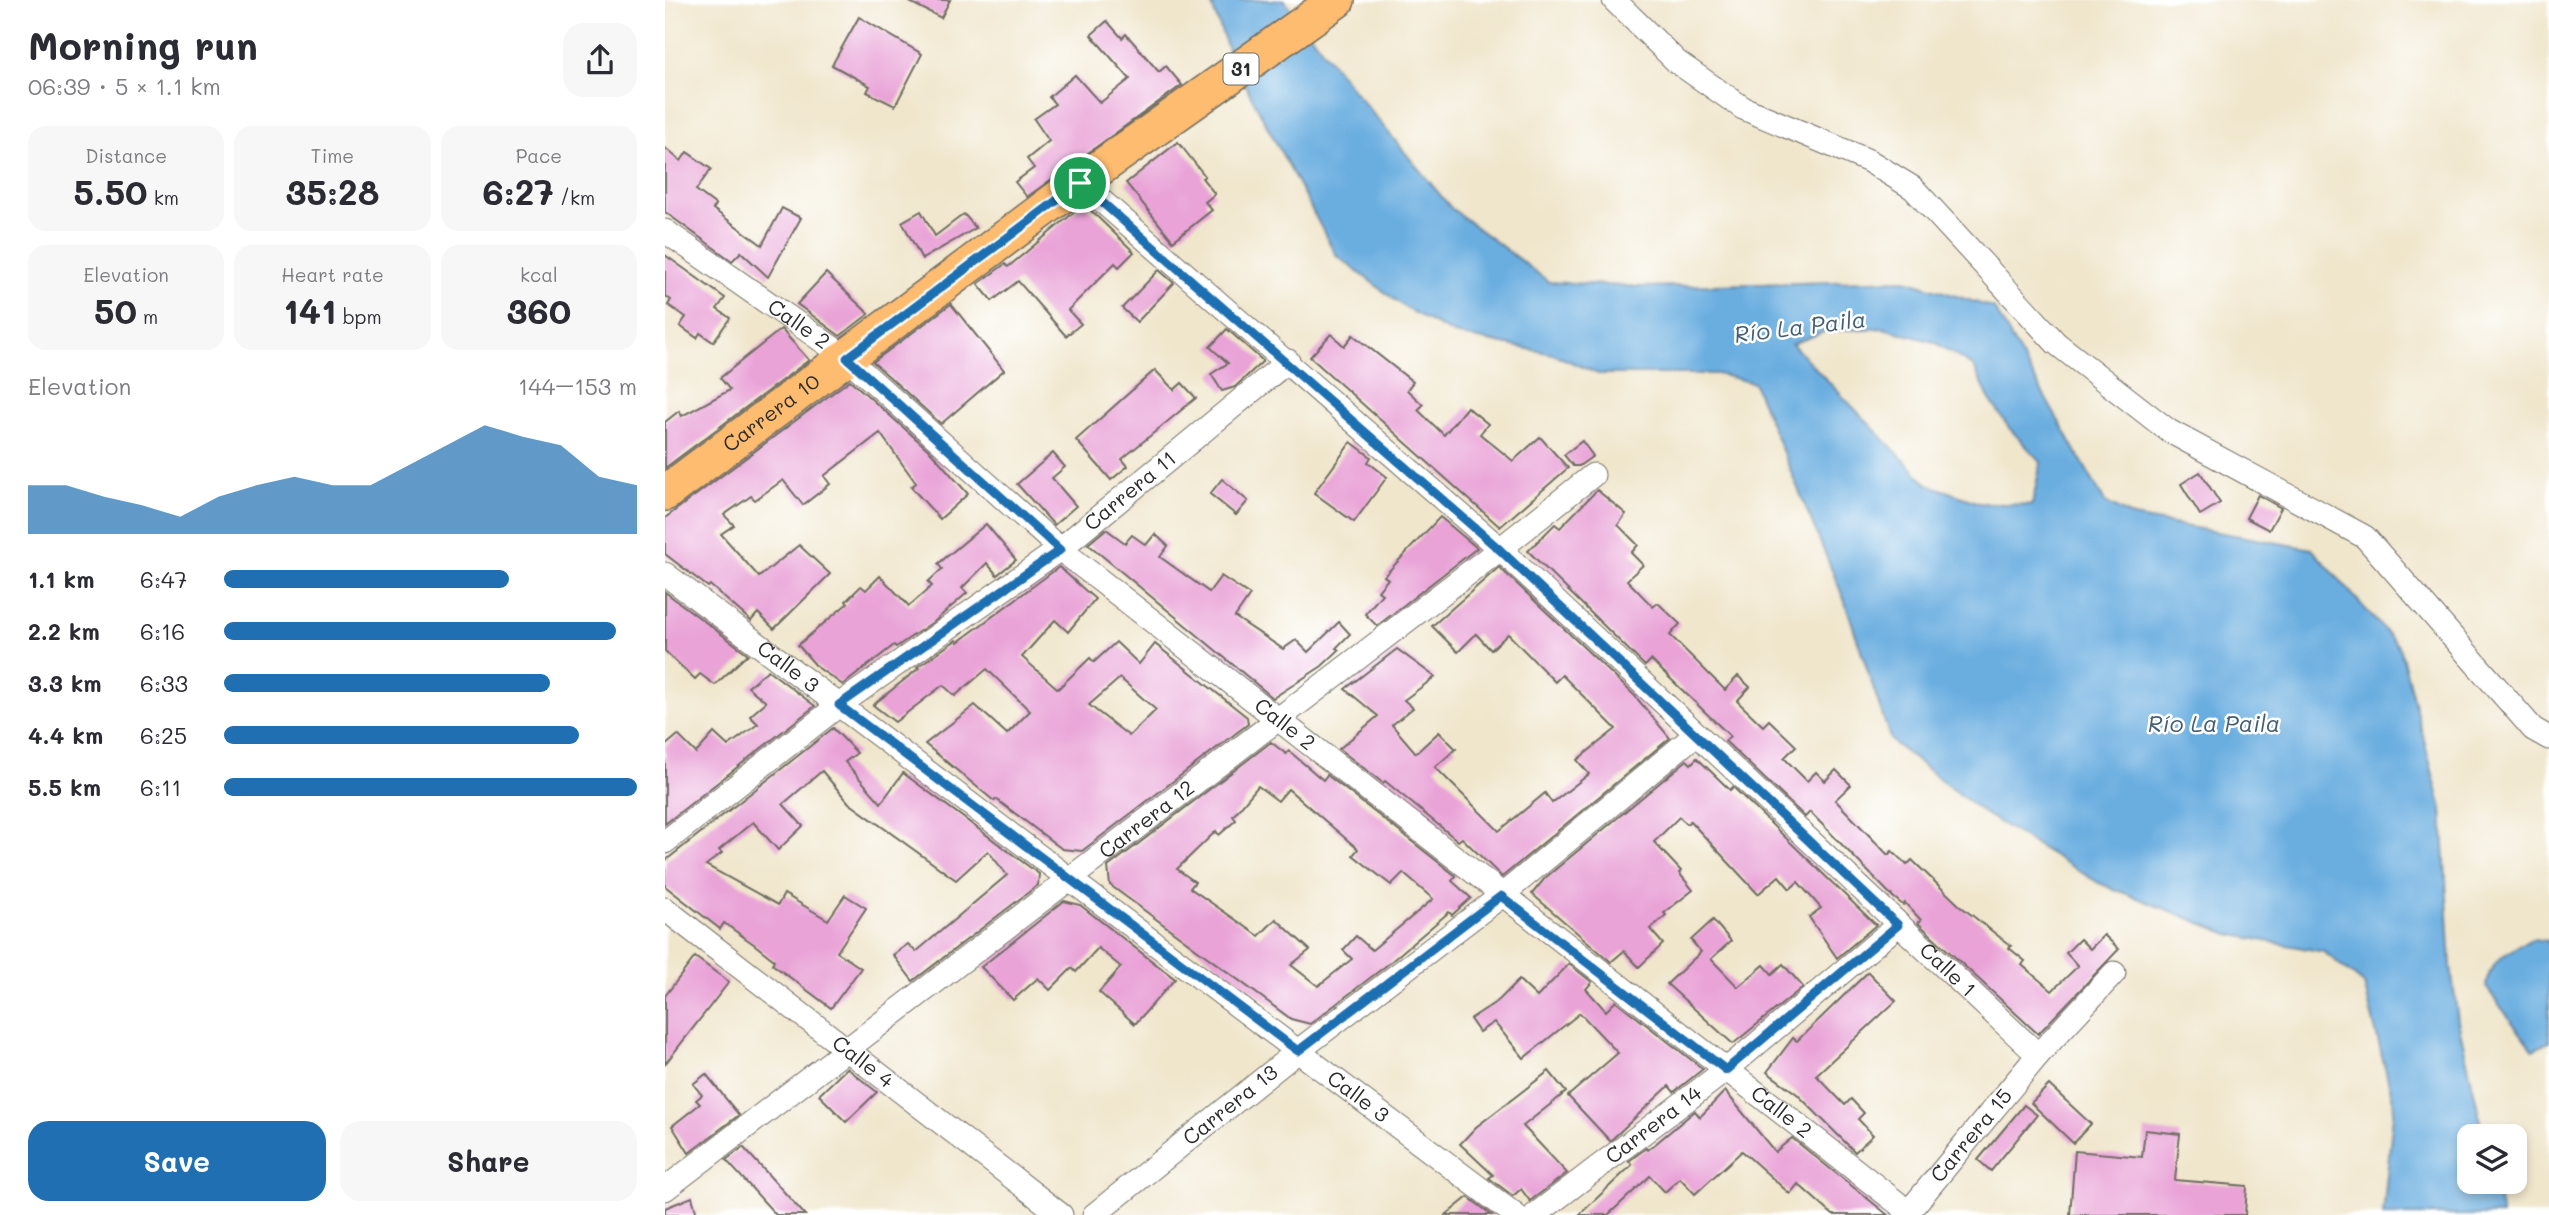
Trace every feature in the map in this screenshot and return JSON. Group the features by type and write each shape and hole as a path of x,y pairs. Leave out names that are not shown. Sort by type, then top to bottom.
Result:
{"main road":[{"name":"31","path":"1080,183 1337,0"},
{"name":"Carrera 10","path":"665,493 1080,183"}],"street":[{"path":"1614,0 1677,62 1743,108 1869,161 1913,188 2056,343 2169,431 2365,537 2533,729 2549,738"},
{"name":"Calle 1","path":"1080,183 1288,361 1500,550 2039,1055"},
{"name":"Calle 2","path":"665,231 847,358 1060,550 1907,1214"},
{"name":"Carrera 11","path":"665,842 839,705 1060,550 1288,361"},
{"name":"Carrera 12","path":"665,1189 1500,550 1593,475"},
{"name":"Calle 3","path":"665,574 1515,1215"},
{"name":"Carrera 13","path":"1094,1215 1298,1051 1501,896 1695,735"},
{"name":"Calle 4","path":"665,909 1061,1215"},
{"name":"Carrera 14","path":"1535,1215 1726,1070 1898,925"},
{"name":"Carrera 15","path":"1907,1214 2039,1055 2113,973"}],"water":[{"name":"Río La Paila","path":"1210,0 1284,0 1353,90 1451,208 1549,282 1643,287 1906,280 1994,308 2105,502 2133,517 2312,549 2400,648 2442,809 2451,967 2458,1021 2481,1124 2457,1124 2457,1194 2498,1194 2502,1215 2383,1215 2394,1104 2364,984 2324,952 2229,934 2099,883 1982,812 1891,741 1844,599 1754,383 1717,374 1598,374 1553,354 1454,334 1407,309 1336,255 1232,60","holes":["1883,328 1934,342 1974,367 1989,398 2009,428 2041,462 2032,505 1979,503 1927,484 1792,344 1826,331"]},
{"path":"2532,939 2549,941 2549,1042 2533,1050 2486,987 2491,969 2496,963"}],"building":[{"path":"906,0 950,0 941,18"},
{"path":"859,17 922,54 895,106 867,92 870,86 832,65"},
{"path":"1107,21 1122,38 1126,34 1159,72 1166,66 1182,85 1027,197 1015,182 1034,168 1027,159 1049,141 1034,119 1055,104 1049,97 1075,75 1100,103 1130,79 1091,35"},
{"path":"1178,142 1205,176 1202,178 1215,194 1205,202 1212,210 1173,241 1126,183"},
{"path":"665,148 681,161 687,152 711,169 696,190 716,205 713,209 762,245 782,208 801,218 768,277 741,252 732,261 665,212"},
{"path":"1084,204 1134,252 1119,267 1115,263 1068,310 1081,324 1066,336 1018,281 992,301 978,284 1005,264 1008,267"},
{"path":"921,211 935,236 964,214 976,228 922,259 902,222"},
{"path":"665,255 725,298 717,309 730,318 713,342 700,333 697,338 680,326 686,317 668,305 671,300 665,296"},
{"path":"1159,270 1174,283 1137,322 1122,308"},
{"path":"826,273 869,314 840,336 797,304"},
{"path":"951,304 1004,370 941,424 873,362"},
{"path":"781,329 809,360 665,468 665,422 679,411 682,416 730,390 720,378"},
{"path":"1227,329 1263,361 1235,387 1222,391 1211,374 1228,363 1210,347"},
{"path":"1331,334 1344,346 1353,335 1413,382 1407,390 1423,405 1418,410 1444,435 1467,407 1488,424 1480,434 1513,461 1540,437 1568,468 1500,527 1310,357"},
{"path":"1155,370 1174,390 1182,383 1196,398 1122,459 1128,466 1111,480 1076,440"},
{"path":"850,380 932,453 968,494 940,519 911,487 916,483 880,433 824,476 830,484 803,505 783,480 755,500 751,496 724,515 734,525 721,534 759,577 799,545 830,574 774,629 758,613 751,621 710,585 708,587 665,554 665,518"},
{"path":"1582,441 1593,456 1579,466 1573,466 1564,455"},
{"path":"1351,442 1371,457 1368,462 1387,477 1354,522 1314,493"},
{"path":"1053,453 1065,467 1052,478 1076,506 1054,525 1017,484"},
{"path":"2200,472 2220,503 2200,515 2181,484"},
{"path":"1222,479 1248,501 1236,515 1210,494"},
{"path":"1597,490 1626,514 1618,525 1638,545 1631,553 1643,565 1627,580 1653,607 1658,603 1680,624 1670,635 1725,690 1738,676 1750,687 1737,701 1763,726 1769,720 1796,746 1784,758 1807,781 1816,772 1825,781 1836,770 1851,785 1835,800 1888,855 1892,851 1907,865 1912,860 1959,905 2011,946 2009,948 2025,961 2022,965 2052,991 2078,966 2066,953 2080,939 2090,949 2104,935 2119,949 2038,1034 1918,923 1921,920 1905,903 1903,905 1893,897 1810,812 1805,817 1725,741 1730,736 1651,660 1645,666 1528,551 1555,524 1560,528"},
{"path":"2258,495 2281,508 2269,530 2246,518"},
{"path":"1440,517 1477,548 1377,626 1365,614 1382,594 1378,591 1388,579 1384,576"},
{"path":"986,524 1016,560 997,575 987,563 962,588 967,593 936,620 896,647 894,645 843,685 817,667 798,645 848,603 846,601 861,586 866,590 880,576 909,606 932,586 928,582 942,569 938,564"},
{"path":"1106,529 1125,543 1132,535 1146,545 1155,534 1168,546 1160,557 1209,592 1221,576 1250,595 1235,617 1283,649 1296,640 1308,652 1339,622 1350,634 1336,648 1339,650 1322,666 1273,698 1088,544"},
{"path":"1059,567 1095,599 1068,632 1055,620 1022,657 1058,689 1090,658 1094,662 1116,642 1139,664 1155,644 1247,717 1248,724 1082,851 1062,849 996,799 994,801 925,744 975,705 1007,734 1030,711 987,669 955,696 943,685 895,722 873,705 919,668 917,667 956,640 958,642","holes":["1120,678 1156,710 1129,736 1089,705"]},
{"path":"1499,567 1635,696 1670,738 1502,877 1462,838 1458,841 1385,781 1383,783 1339,749 1378,716 1345,689 1397,649 1435,677 1404,700 1413,708 1392,725 1416,753 1439,732 1456,749 1435,767 1499,831 1545,793 1552,803 1589,774 1577,760 1616,729 1562,675 1555,682 1508,634 1491,650 1476,634 1458,652 1432,626"},
{"path":"665,592 748,654 715,685 700,674 695,679 665,651"},
{"path":"768,670 815,706 665,824 665,746 678,735 696,753 714,733 728,746 758,724 750,716 766,702 748,687"},
{"path":"833,728 857,753 845,762 881,803 903,773 1039,874 1038,885 913,981 893,955 908,944 916,952 1007,875 988,851 956,880 849,803 822,771 783,804 803,826 778,850 753,822 719,850 722,853 706,865 778,905 784,894 828,920 845,895 866,908 837,952 861,968 831,1008 772,964 774,960 755,945 724,923 720,929 665,886 665,861"},
{"path":"1271,742 1286,754 1289,751 1323,780 1327,775 1456,876 1452,881 1471,898 1452,915 1449,912 1387,965 1310,1024 1291,1019 1110,885 1108,867","holes":["1258,786 1278,801 1288,789 1358,849 1353,855 1391,885 1403,873 1433,899 1372,950 1356,936 1343,950 1352,959 1318,986 1291,965 1310,950 1276,919 1259,936 1190,888 1195,882 1177,869 1216,831 1219,835 1236,820 1233,816"]},
{"path":"1697,758 1730,790 1733,787 1876,925 1837,958 1809,917 1821,908 1798,882 1790,889 1779,876 1758,894 1690,821 1687,824 1679,817 1654,842 1681,871 1679,873 1693,890 1664,913 1666,915 1650,929 1663,944 1639,967 1624,951 1611,962 1532,894 1545,878 1687,760 1691,764"},
{"path":"1064,901 1080,905 1175,979 1135,1024 1099,992 1121,967 1098,948 1076,972 1072,968 1050,990 1038,978 1013,1000 981,967"},
{"path":"1713,920 1731,941 1711,959 1738,987 1764,965 1772,974 1783,964 1803,987 1733,1044 1667,984 1701,952 1691,940"},
{"path":"695,957 729,982 665,1064 665,996"},
{"path":"1569,964 1592,982 1586,989 1606,1011 1616,1001 1703,1069 1674,1092 1669,1086 1610,1141 1568,1096 1618,1053 1580,1013 1524,1058 1494,1022 1479,1032 1470,1019 1499,1000 1519,980 1537,997"},
{"path":"1868,972 1896,1001 1816,1075 1845,1105 1851,1099 1864,1113 1858,1119 1873,1135 1855,1152 1797,1094 1767,1072 1793,1038 1797,1041"},
{"path":"847,1068 877,1092 846,1122 819,1095"},
{"path":"1549,1071 1566,1092 1523,1126 1567,1173 1530,1201 1521,1189 1513,1196 1489,1178 1493,1175 1460,1144 1476,1127"},
{"path":"706,1074 739,1115 689,1153 672,1126 700,1104 696,1100 702,1095 693,1084"},
{"path":"2049,1085 2091,1124 2073,1143 2031,1103"},
{"path":"1725,1091 1775,1152 1792,1138 1888,1215 1833,1215 1798,1184 1790,1194 1742,1151 1695,1194 1680,1178 1665,1192 1650,1176 1608,1215 1579,1215 1632,1165 1629,1161 1646,1148 1648,1150 1695,1111 1700,1117"},
{"path":"2024,1105 2037,1115 1991,1171 1978,1160"},
{"path":"2145,1130 2180,1134 2175,1180 2247,1186 2245,1215 2070,1215 2075,1151 2142,1157"},
{"path":"743,1147 805,1215 776,1215 726,1160"},
{"path":"692,1197 697,1215 665,1215 665,1208"},
{"path":"1468,1197 1492,1215 1446,1215"}],"route":[{"path":"1080,183 1288,361 1500,550 1898,925 1726,1070 1501,896 1298,1051 839,705 1060,550 847,358 1080,183"}]}
